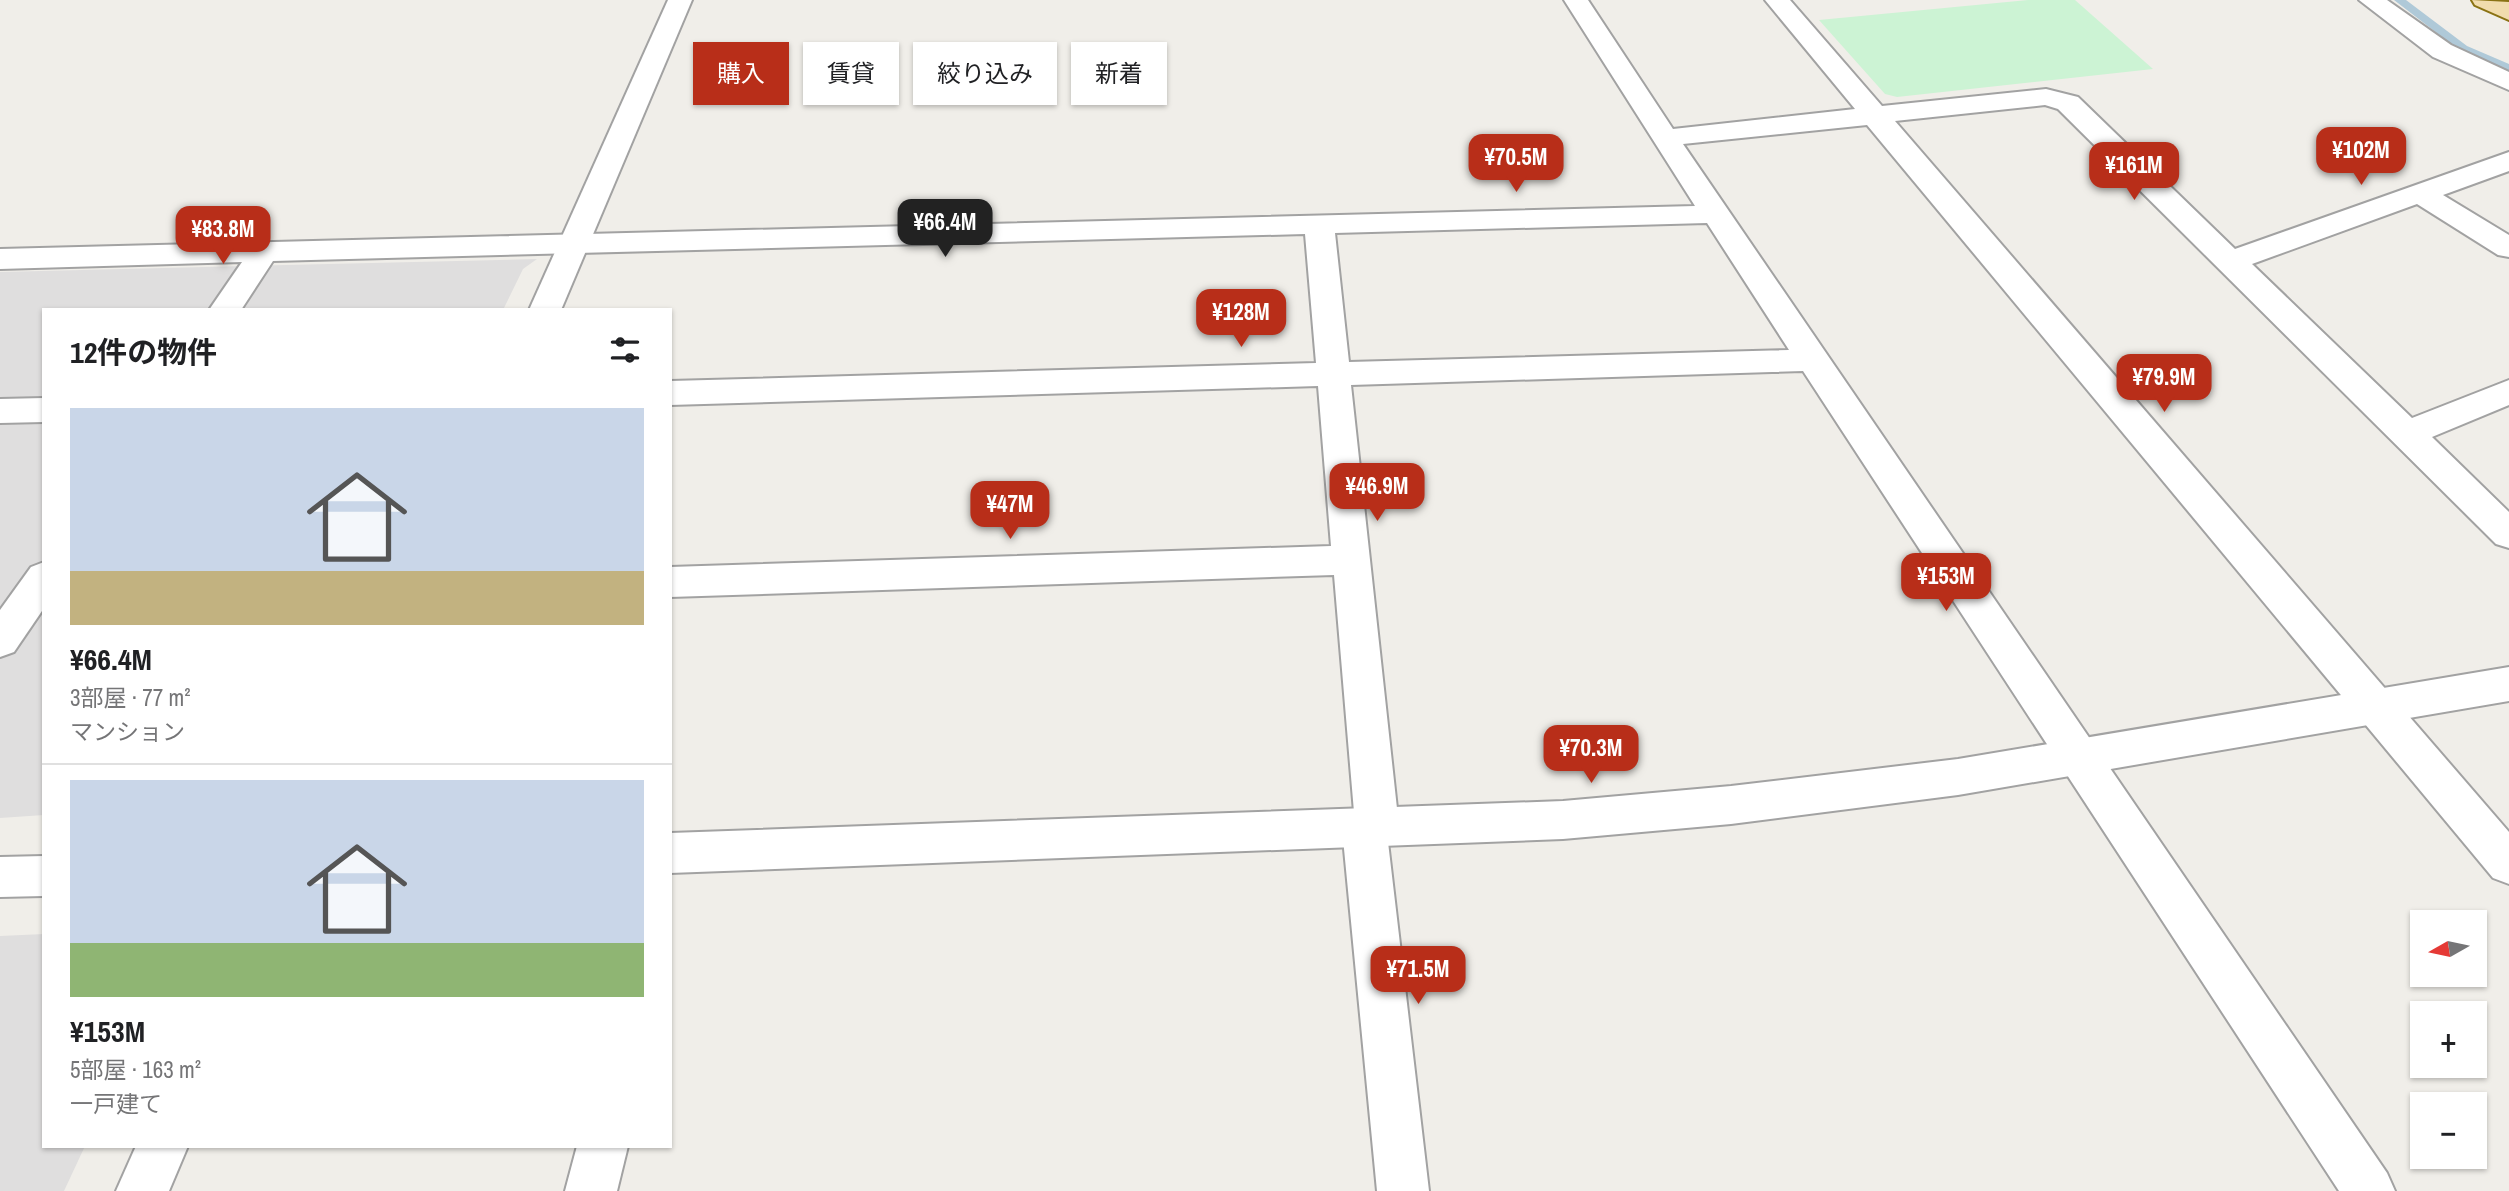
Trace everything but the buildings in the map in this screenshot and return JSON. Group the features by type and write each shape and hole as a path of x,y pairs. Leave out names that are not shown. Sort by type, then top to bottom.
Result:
{"main road":[{"path":"2484,0 2509,12"}],"street":[{"path":"546,308 680,0"},
{"path":"1576,0 1665,138 2368,1191"},
{"path":"1777,0 2509,864"},
{"path":"2371,0 2442,51 2509,82"},
{"path":"1665,138 2046,97 2059,99 2079,112 2509,534"},
{"path":"2231,261 2509,161"},
{"path":"2419,193 2509,248"},
{"path":"0,259 1716,214"},
{"path":"1319,225 1351,560 1403,1191"},
{"path":"226,308 265,251"},
{"path":"672,393 1814,360"},
{"path":"2407,434 2509,392"},
{"path":"0,411 42,410"},
{"path":"672,582 1351,560"},
{"path":"0,641 23,596"},
{"path":"672,861 1563,820 1731,805 1958,777 2509,684"},
{"path":"0,877 42,876"},
{"path":"142,1191 162,1148"},
{"path":"591,1191 602,1148"}],"shaded area":[{"path":"537,259 523,269 504,308 42,308 42,815 0,818 0,272"},
{"path":"42,934 42,1148 84,1148 64,1191 0,1191 0,936"}],"green space":[{"path":"2028,0 2075,0 2153,69 1897,97 1885,94 1819,20"}],"waterway":[{"path":"2399,0 2463,48 2509,68"}]}
